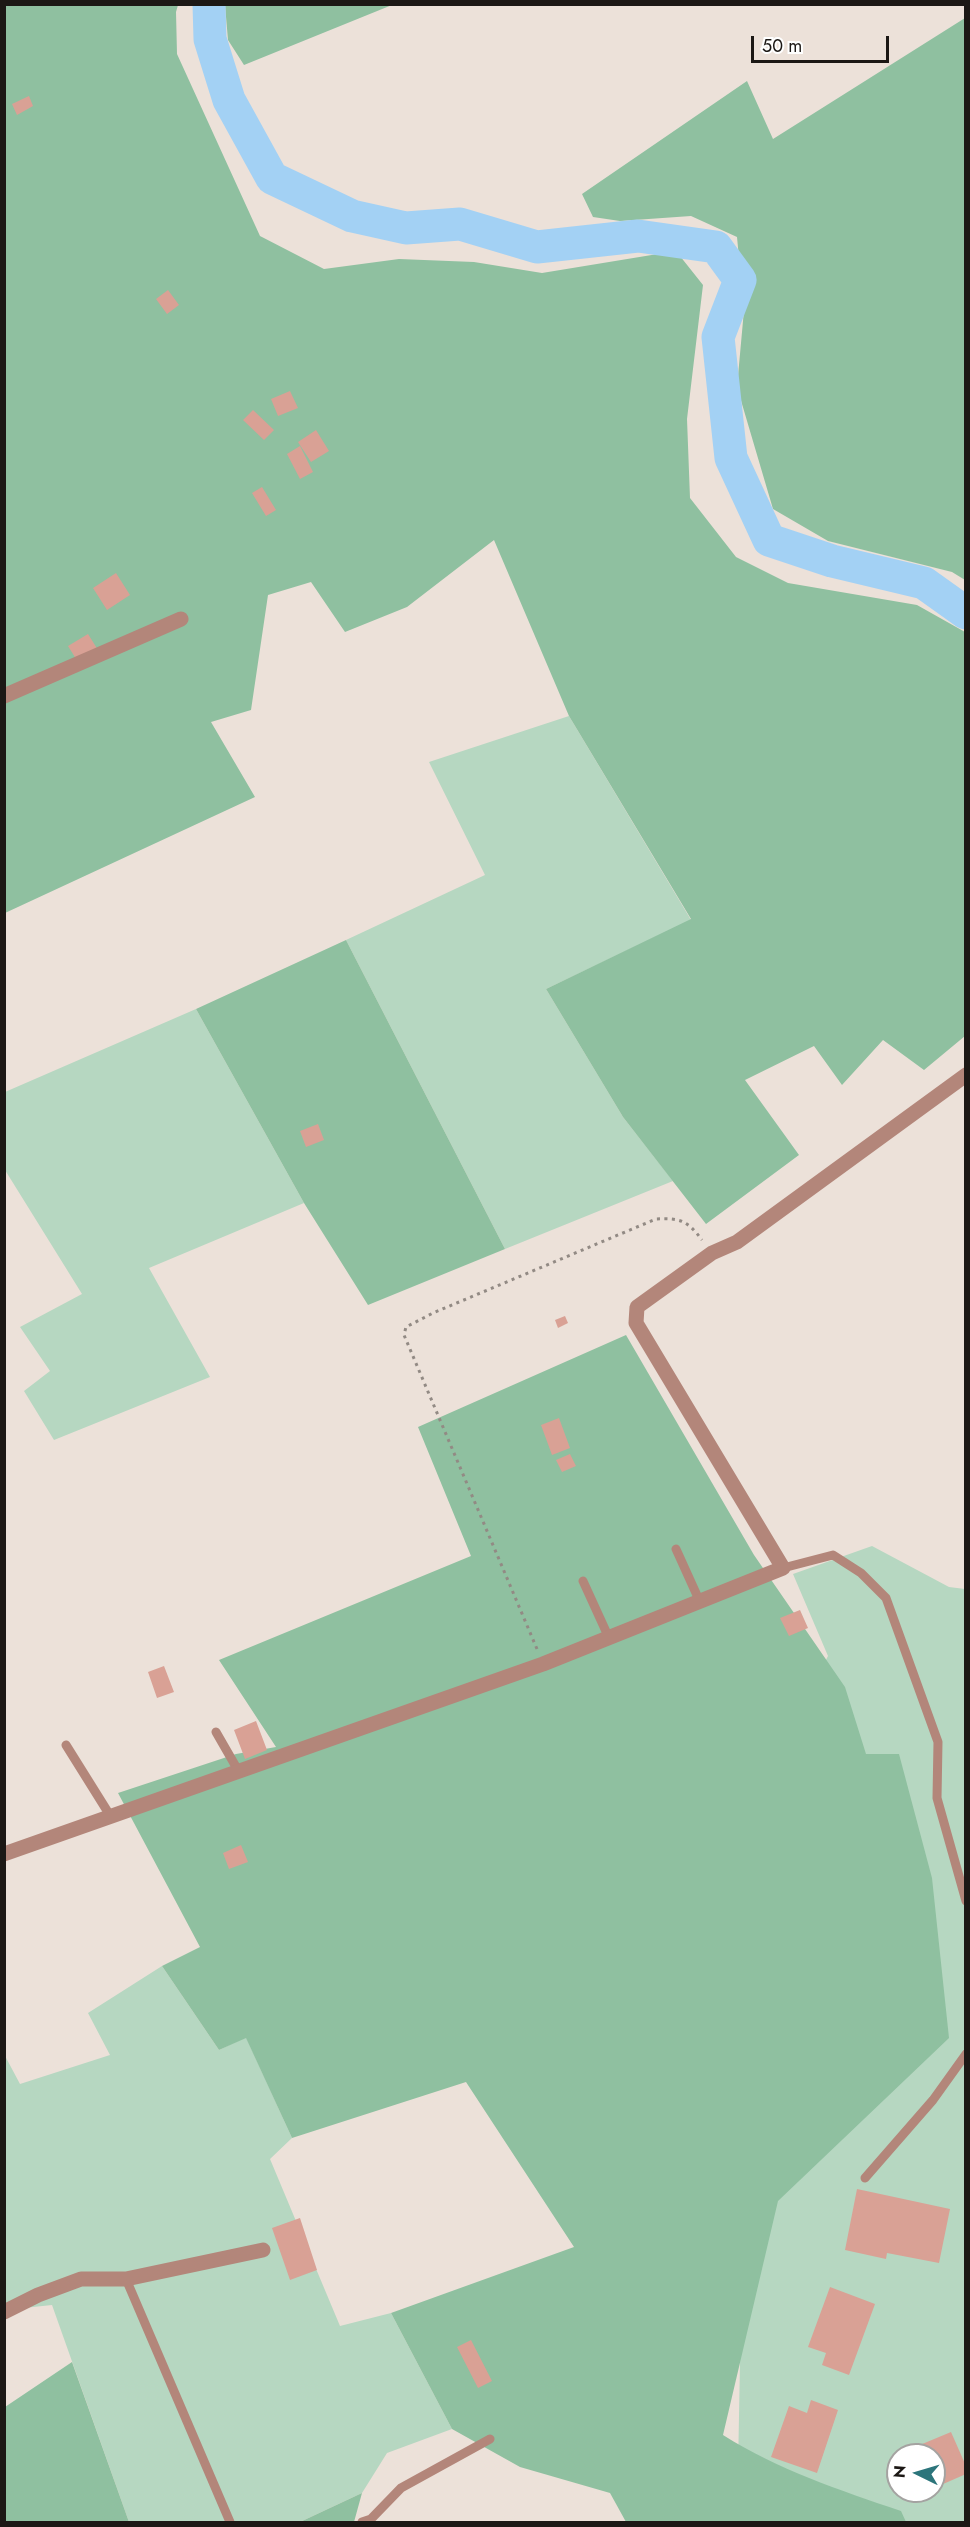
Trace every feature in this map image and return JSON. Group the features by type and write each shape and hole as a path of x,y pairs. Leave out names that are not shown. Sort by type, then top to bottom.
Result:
{"street":[{"path":"4,696 181,619"},
{"path":"4,1854 543,1664 783,1568 636,1323 637,1307 712,1253 737,1242 966,1075"},
{"path":"4,2312 38,2295 81,2279 126,2279 263,2250"}],"lane":[{"path":"676,1549 700,1602"},
{"path":"783,1568 833,1555 861,1573 886,1598 938,1742 937,1798 966,1901"},
{"path":"583,1581 609,1638"},
{"path":"216,1732 239,1772"},
{"path":"66,1745 111,1817"},
{"path":"864,2178 933,2100 966,2054"},
{"path":"126,2279 230,2523"},
{"path":"362,2523 371,2519 400,2488 490,2439"}],"path":[{"path":"543,1664 404,1335 406,1327 433,1312 656,1219 678,1218 693,1228 712,1253"}],"green space":[{"path":"225,4 392,5 244,65 228,40"},
{"path":"4,5 178,5 176,12 177,54 260,236 324,269 399,259 474,262 542,273 676,251 703,285 687,419 690,498 736,557 788,583 917,605 965,632 965,1036 924,1070 883,1040 842,1085 814,1046 745,1080 799,1155 706,1224 623,1117 546,989 691,919 569,716 494,540 407,607 345,632 311,582 268,595 251,710 211,722 255,797 5,913"},
{"path":"965,18 965,580 952,572 828,541 773,509 737,387 744,310 737,237 691,216 620,221 593,217 582,194 747,81 773,139"},
{"path":"569,716 691,920 546,989 623,1117 673,1181 505,1249 346,940 485,875 429,762"},
{"path":"346,940 505,1249 368,1305 304,1203 196,1009"},
{"path":"196,1009 304,1203 149,1268 210,1377 54,1440 24,1391 50,1371 20,1327 82,1294 5,1170 5,1092"},
{"path":"626,1335 754,1555 845,1687 866,1754 899,1754 932,1878 949,2038 778,2201 723,2435 788,2469 901,2511 906,2522 626,2522 610,2493 520,2467 452,2429 391,2313 574,2247 466,2082 292,2138 246,2038 219,2050 162,1966 200,1947 118,1793 236,1754 276,1747 219,1660 471,1556 418,1427"},
{"path":"872,1546 949,1587 965,1589 965,2522 737,2522 744,2151 811,1689 828,1656 793,1574"},
{"path":"162,1966 219,2050 246,2037 292,2138 270,2159 340,2326 391,2313 452,2429 387,2453 362,2493 300,2522 129,2522 52,2305 5,2310 4,2054 20,2084 110,2055 88,2013"},
{"path":"72,2362 129,2522 5,2522 5,2407"},
{"path":"362,2493 354,2522 300,2522"}],"building":[{"path":"29,96 33,106 17,115 12,104"},
{"path":"168,290 179,305 167,314 156,299"},
{"path":"290,391 298,408 278,416 271,399"},
{"path":"253,410 274,430 264,440 243,420"},
{"path":"316,430 329,451 311,462 298,442"},
{"path":"300,446 313,472 300,479 287,454"},
{"path":"262,487 276,510 266,516 252,493"},
{"path":"116,573 130,595 107,610 93,588"},
{"path":"88,634 98,650 78,662 68,646"},
{"path":"318,1124 324,1140 306,1147 300,1131"},
{"path":"565,1316 568,1323 558,1328 555,1320"},
{"path":"559,1418 570,1448 552,1455 541,1425"},
{"path":"570,1454 576,1466 562,1472 556,1460"},
{"path":"800,1610 808,1628 789,1636 780,1618"},
{"path":"164,1666 174,1692 157,1698 148,1672"},
{"path":"256,1721 267,1750 245,1759 234,1730"},
{"path":"241,1845 248,1862 229,1869 223,1853"},
{"path":"857,2189 950,2209 939,2263 887,2253 886,2259 845,2250"},
{"path":"300,2218 317,2270 290,2280 272,2228"},
{"path":"830,2287 875,2304 849,2375 822,2365 826,2353 808,2347"},
{"path":"471,2340 492,2381 478,2388 457,2347"},
{"path":"811,2400 838,2410 817,2473 771,2457 789,2406 807,2413"},
{"path":"951,2432 966,2466 966,2474 946,2483 946,2443 925,2443"}],"waterway":[{"path":"209,4 210,39 229,100 272,178 352,216 406,228 460,224 537,247 638,236 716,247 740,280 718,337 731,458 769,540 832,561 924,583 966,613"}]}
